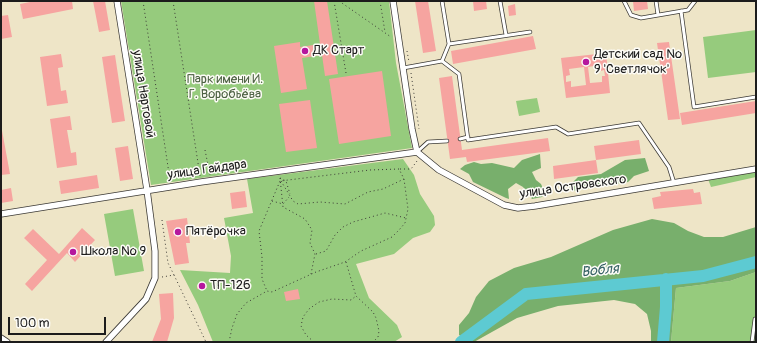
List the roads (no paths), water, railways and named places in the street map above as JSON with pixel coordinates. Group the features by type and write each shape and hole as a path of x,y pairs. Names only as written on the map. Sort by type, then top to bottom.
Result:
{"street":[{"name":"улица Нартовой","path":"106,342 146,299 155,278 155,251 147,190 117,1"},
{"path":"393,1 412,129 419,154"},
{"name":"улица Гайдара","path":"1,214 201,182 419,154"},
{"name":"улица Островского","path":"419,154 439,170 469,188 504,206 518,208 756,169"},
{"path":"1,338 8,342"}],"lane":[{"path":"442,1 449,44 442,61"},
{"path":"500,1 506,35"},
{"path":"624,1 631,15 641,18 688,10 695,1"},
{"path":"656,1 658,16"},
{"path":"681,11 694,107 756,97"},
{"path":"449,44 530,32"},
{"path":"403,68 442,61 459,74 468,140 556,127 568,134 639,123 670,167 674,183"},
{"path":"460,139 468,137"},
{"path":"419,154 428,142 448,140"},
{"path":"752,342 755,319"}],"waterway":[{"name":"Вобля","path":"461,342 526,294 703,276 756,262"},
{"path":"663,342 666,307 666,279"}],"place":[{"name":"ДК Старт","path":"305,51"},
{"name":"Детский сад № 9 'Светлячок'","path":"586,62"},
{"name":"Пятёрочка","path":"178,232"},
{"name":"Школа № 9","path":"73,252"},
{"name":"ТП-126","path":"202,286"}],"park label":[{"name":"Парк имени И. Г. Воробьёва","path":"225,88"}]}
